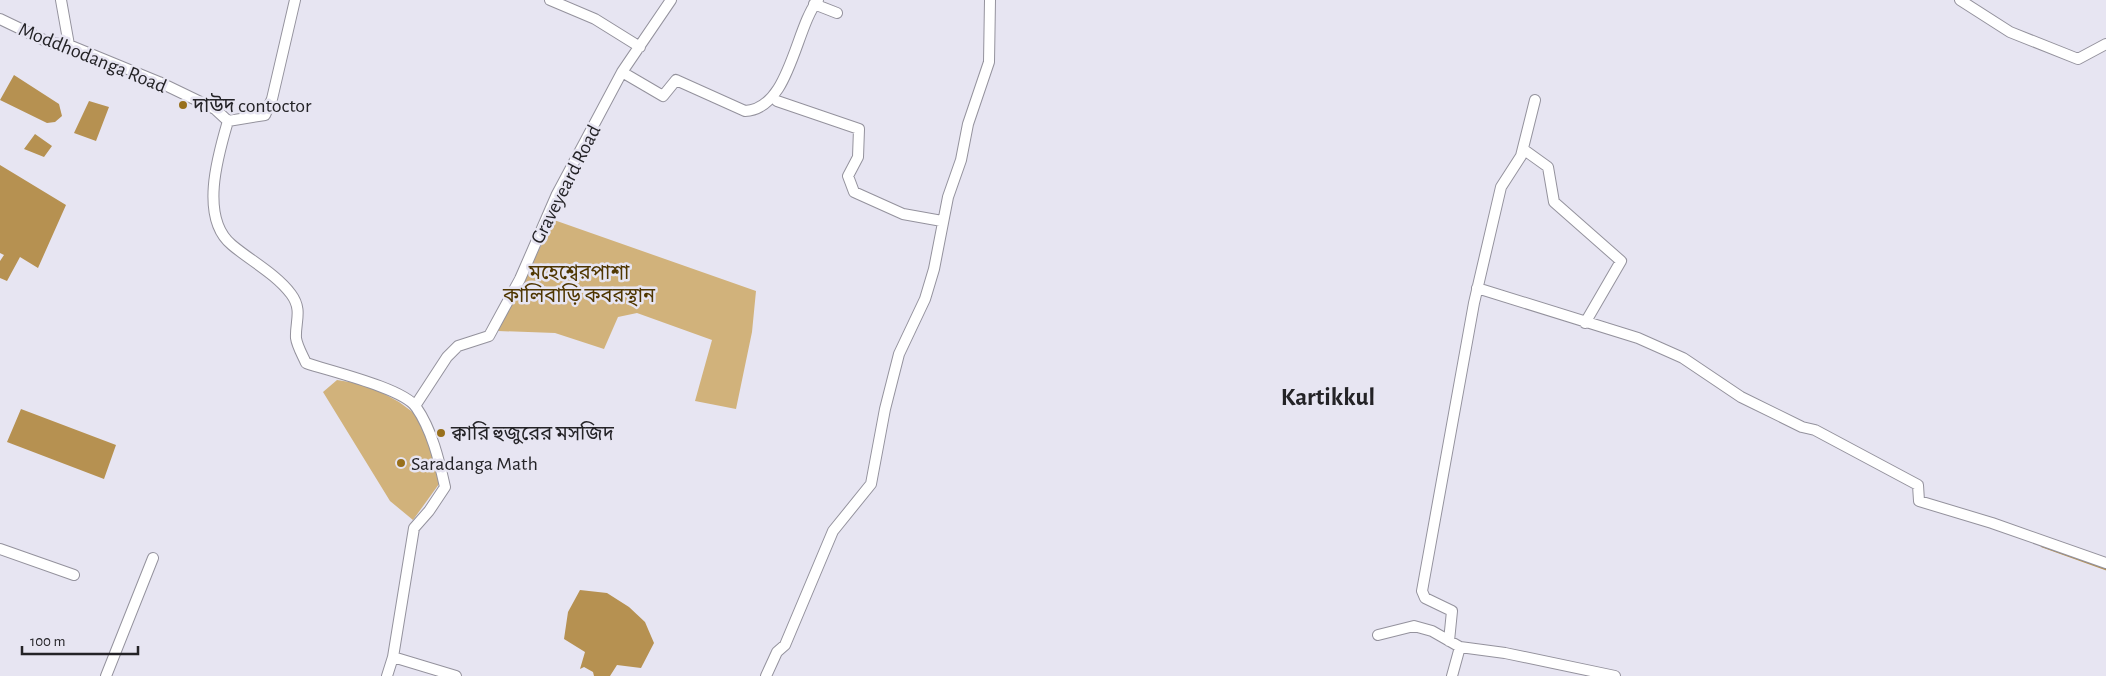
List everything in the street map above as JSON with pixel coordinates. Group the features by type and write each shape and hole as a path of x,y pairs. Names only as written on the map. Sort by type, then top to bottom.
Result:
{"street":[{"path":"61,0 69,45"},
{"path":"295,0 272,99 265,115 228,121 217,159 212,202 220,227 229,243 269,274 292,295 300,316 296,339 306,364 381,386 415,406 438,454 445,487 429,511 414,528 393,657 387,676"},
{"path":"550,0 595,19 640,47"},
{"name":"Graveyeard Road","path":"415,406 447,357 458,346 489,336 520,279 557,194 622,72 672,0"},
{"path":"766,676 777,652 785,645 833,531 871,484 885,409 899,354 925,298 934,269 942,221 960,160 968,124 990,62 990,0"},
{"path":"1960,0 2010,32 2078,58 2106,44"},
{"path":"622,72 663,96 676,80 745,111 754,110 772,101 795,53 816,2 837,13"},
{"name":"Moddhodanga Road","path":"0,19 50,43 69,45 160,82 214,109 228,121"},
{"path":"1450,641 1452,612 1426,598 1422,591 1477,288 1501,187 1521,156 1535,100"},
{"path":"777,101 859,129 858,157 848,176 854,192 903,214 942,221"},
{"path":"1523,149 1548,167 1554,202 1620,261 1585,323"},
{"path":"1477,288 1638,338 1684,358 1741,397 1802,427 1815,430 1918,485 1919,501 1992,523 2106,563"},
{"path":"0,549 74,575"},
{"path":"106,676 153,558"},
{"path":"1378,635 1414,626 1432,631 1460,647 1505,653 1615,676"},
{"path":"1452,676 1460,647"},
{"path":"393,657 456,676"}],"green space":[{"name":"মহেশ্বেরপাশা কালিবাড়ি কবরস্থান","path":"554,220 756,291 752,332 736,409 695,401 712,340 637,313 618,317 604,349 555,333 498,331"},
{"name":"Saradanga Math","path":"337,380 368,385 399,402 418,416 430,443 439,484 413,520 390,501 323,392"}],"shaded area":[{"path":"14,75 59,104 62,116 55,122 47,123 0,100"},
{"path":"89,101 109,107 96,141 74,133"},
{"path":"35,134 52,146 44,157 24,149"},
{"path":"0,165 66,205 38,268 20,257 7,281 0,278 0,261 4,255 0,253"},
{"path":"21,409 116,445 104,479 7,442"},
{"path":"580,590 607,593 629,607 645,622 654,643 641,668 617,665 610,676 594,676 593,672 584,667 580,669 585,652 564,639 568,612"}],"waterway":[{"path":"2042,546 2106,569"}],"place":[{"name":"দাউদ contoctor","path":"183,105"},
{"name":"ক্বারি হুজুরের মসজিদ","path":"441,433"},
{"name":"Saradanga Math","path":"401,463"}],"district":[{"name":"Kartikkul","path":"1328,396"}]}
